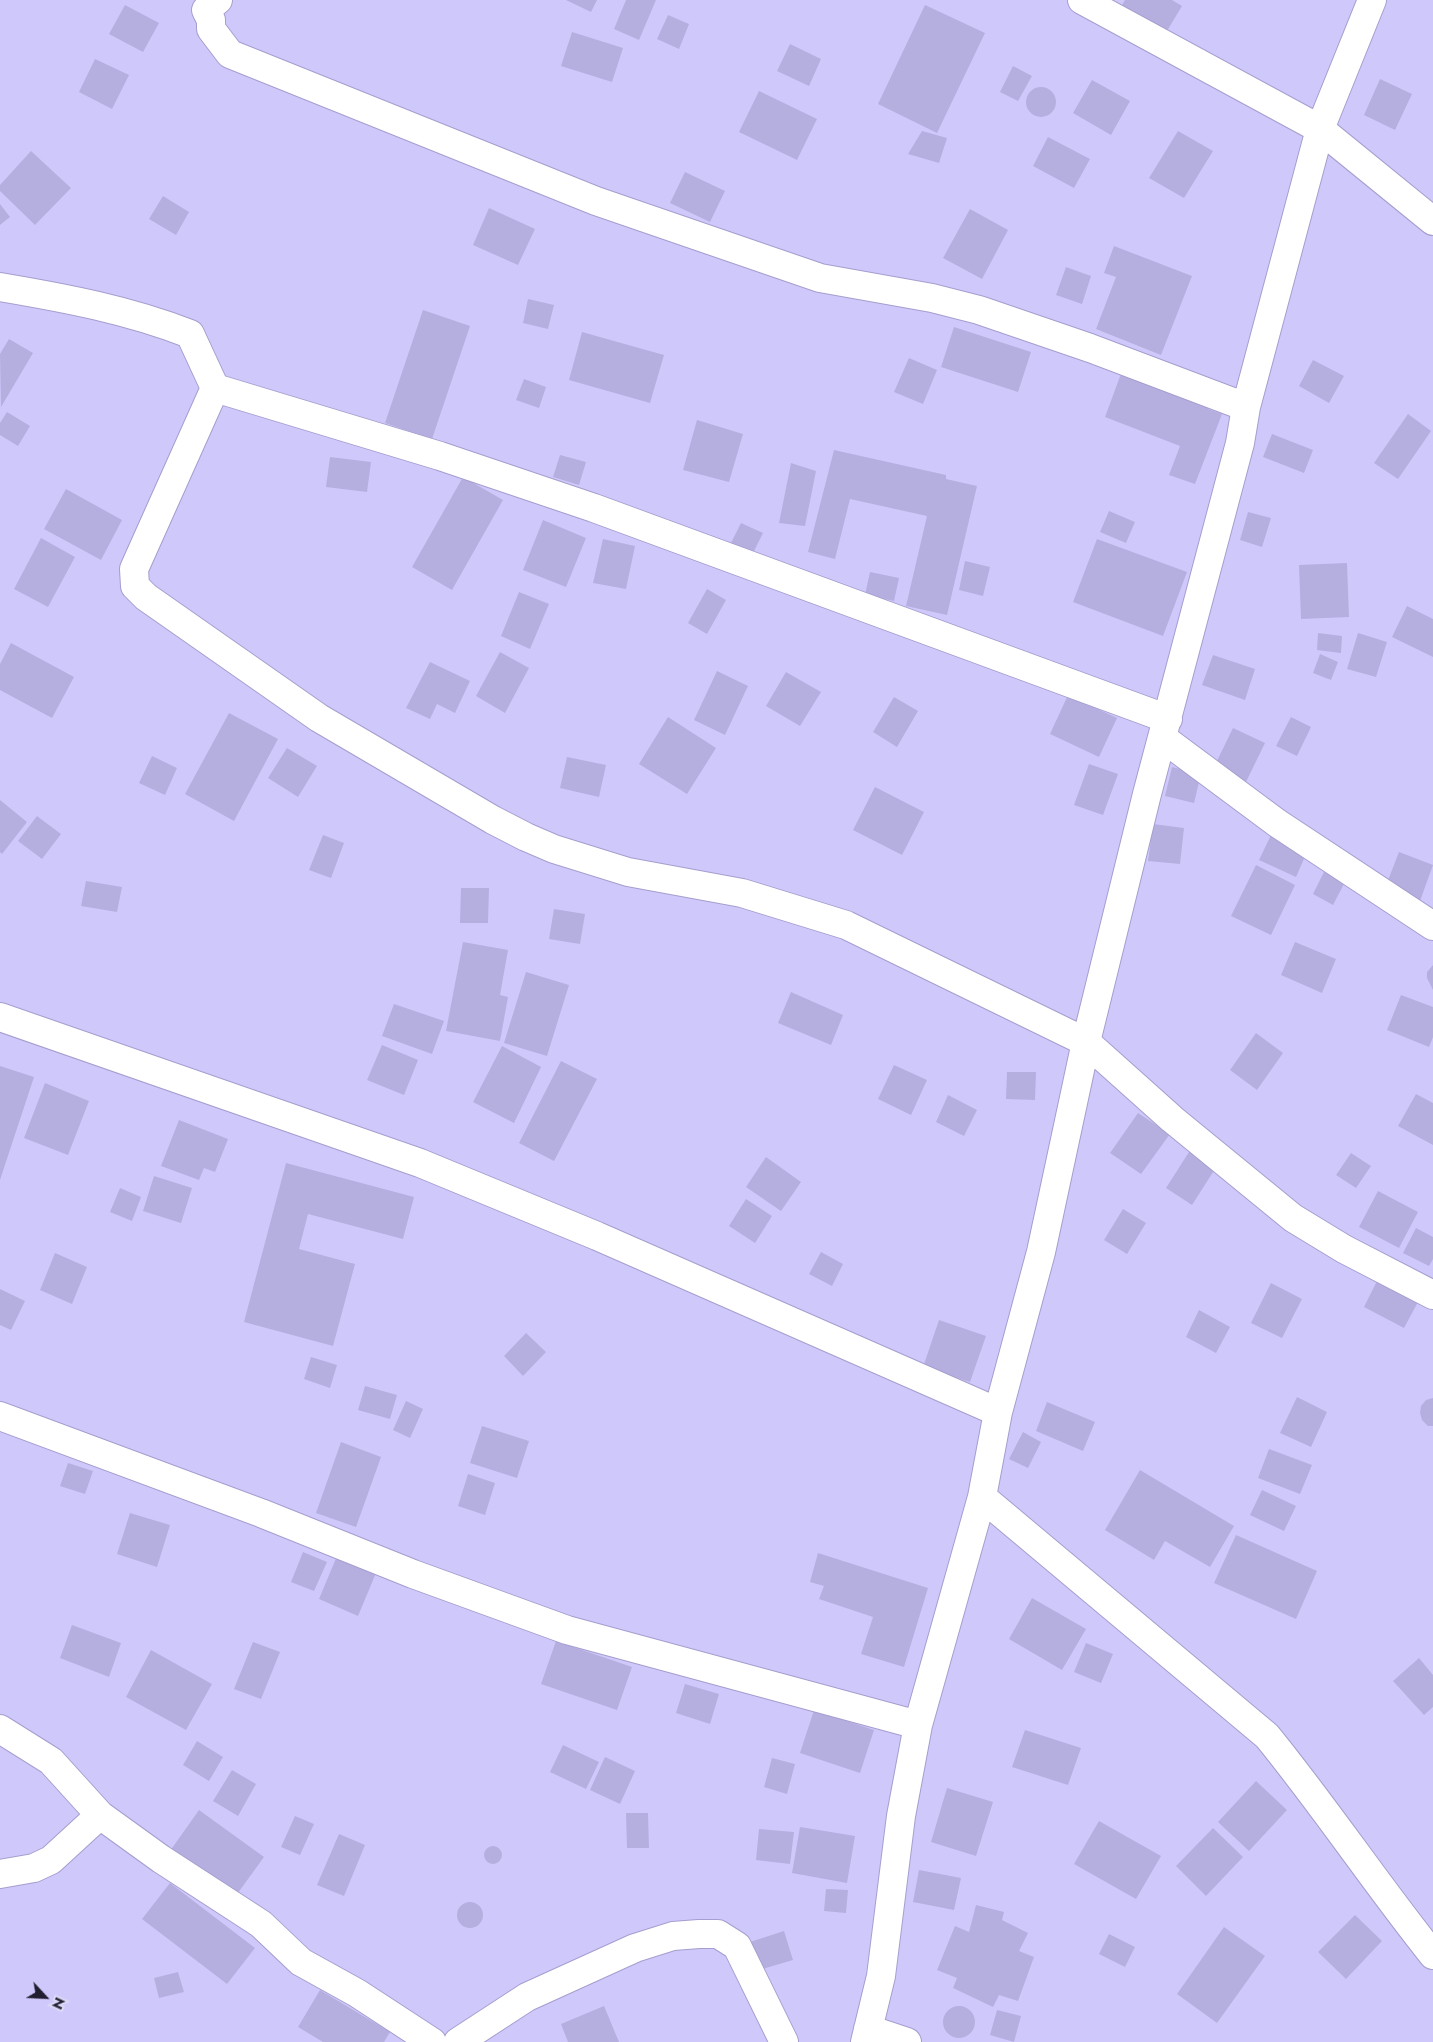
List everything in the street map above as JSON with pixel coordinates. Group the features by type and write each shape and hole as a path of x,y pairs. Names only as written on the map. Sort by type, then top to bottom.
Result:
{"street":[{"path":"218,0 206,10 211,20 211,29 230,54 596,201 820,278 932,298 979,310 1090,348 1246,407"},
{"path":"1082,0 1320,129 1433,221"},
{"path":"907,2042 867,2035 881,1976 901,1816 918,1725 982,1497 998,1412 1041,1252 1086,1042 1147,794 1166,729 1240,443 1246,407 1320,129 1372,0"},
{"path":"0,287 60,297 148,318 190,334 215,388 440,456 594,508 1166,729 1277,823 1433,926"},
{"path":"215,388 134,569 135,586 146,597 319,718 492,820 526,837 554,849 628,872 742,893 846,925 1086,1042 1172,1119 1293,1218 1344,1248 1433,1295"},
{"path":"0,1017 420,1163 597,1236 998,1412"},
{"path":"0,1416 261,1513 413,1574 567,1630 918,1725"},
{"path":"982,1497 1267,1736 1302,1779 1360,1862 1433,1955"},
{"path":"0,1729 51,1761 100,1815 161,1859 261,1924 301,1962 357,1993 432,2042"},
{"path":"0,1874 34,1868 51,1860 100,1815"},
{"path":"458,2042 526,1997 590,1970 635,1948 673,1936 718,1934 736,1946 784,2042"}],"building":[{"path":"566,0 597,0 591,12"},
{"path":"626,0 656,0 639,40 614,29"},
{"path":"1125,0 1172,0 1182,6 1164,36 1119,10"},
{"path":"125,5 159,23 143,52 109,34"},
{"path":"925,5 985,33 937,133 878,104"},
{"path":"668,15 689,24 679,49 657,39"},
{"path":"572,32 623,48 612,82 561,66"},
{"path":"790,44 821,59 809,86 777,71"},
{"path":"95,59 129,75 112,109 79,92"},
{"path":"1013,66 1032,76 1018,101 1000,92"},
{"path":"1380,79 1412,94 1395,130 1364,115"},
{"path":"1092,80 1130,101 1111,135 1073,113"},
{"path":"1041,87 1052,91 1056,102 1052,113 1041,117 1030,113 1026,102 1030,91"},
{"path":"759,91 817,119 797,160 739,132"},
{"path":"922,131 947,138 939,163 908,154"},
{"path":"1178,131 1213,151 1184,198 1149,178"},
{"path":"1048,137 1090,159 1074,188 1033,166"},
{"path":"31,151 71,188 35,225 0,191 0,185"},
{"path":"685,172 725,191 710,222 670,203"},
{"path":"163,196 189,212 176,235 149,219"},
{"path":"0,204 10,217 0,225"},
{"path":"489,208 535,229 518,265 473,245"},
{"path":"970,209 1008,230 982,279 943,258"},
{"path":"1114,246 1192,276 1161,355 1096,329 1116,277 1104,273"},
{"path":"1066,267 1091,276 1082,304 1056,295"},
{"path":"528,299 554,305 548,329 523,323"},
{"path":"423,310 470,326 432,439 385,423"},
{"path":"954,327 1031,352 1018,392 941,367"},
{"path":"582,332 664,355 650,403 569,380"},
{"path":"9,339 33,353 1,407 0,354"},
{"path":"909,358 937,370 923,404 894,392"},
{"path":"1313,360 1344,376 1329,403 1299,386"},
{"path":"1122,371 1210,404 1208,409 1222,414 1195,484 1169,475 1180,446 1105,417"},
{"path":"524,379 546,387 539,408 516,400"},
{"path":"7,412 30,426 18,446 0,435 0,423"},
{"path":"1408,414 1431,431 1398,479 1374,463"},
{"path":"697,420 743,434 729,482 683,470"},
{"path":"1272,434 1313,450 1304,473 1263,457"},
{"path":"834,450 946,475 946,479 977,486 947,615 906,606 927,516 850,499 835,559 808,552"},
{"path":"560,455 586,462 579,485 553,477"},
{"path":"330,457 371,462 367,492 326,487"},
{"path":"791,463 816,471 805,526 779,523"},
{"path":"463,477 503,500 452,590 412,567"},
{"path":"66,489 122,520 101,560 44,529"},
{"path":"1109,511 1135,522 1126,543 1100,532"},
{"path":"1248,512 1271,518 1262,547 1240,540"},
{"path":"543,520 586,538 566,587 523,570"},
{"path":"741,523 763,533 753,553 731,543"},
{"path":"41,538 75,557 48,607 14,589"},
{"path":"603,539 635,546 626,589 593,583"},
{"path":"1097,539 1187,572 1163,636 1073,602"},
{"path":"965,561 990,567 983,596 959,590"},
{"path":"1347,563 1349,617 1301,619 1299,565"},
{"path":"870,572 899,578 894,601 865,595"},
{"path":"707,589 726,600 707,634 688,623"},
{"path":"519,592 549,604 530,649 501,636"},
{"path":"1407,606 1433,619 1433,657 1392,637"},
{"path":"1318,633 1342,636 1341,653 1317,650"},
{"path":"1358,633 1387,642 1376,677 1347,669"},
{"path":"11,643 74,677 52,718 0,690 0,664"},
{"path":"500,652 529,668 505,713 476,696"},
{"path":"1320,654 1338,662 1331,680 1313,673"},
{"path":"1213,655 1255,669 1245,700 1202,685"},
{"path":"430,662 470,681 455,713 437,704 430,719 406,708"},
{"path":"717,671 748,686 725,735 694,720"},
{"path":"786,672 821,692 800,726 766,706"},
{"path":"1068,695 1117,718 1099,757 1050,734"},
{"path":"894,697 918,711 897,747 873,732"},
{"path":"229,713 278,739 234,821 185,794"},
{"path":"668,717 716,748 687,794 639,764"},
{"path":"1291,717 1311,727 1297,756 1276,746"},
{"path":"1233,728 1265,743 1245,784 1213,769"},
{"path":"287,748 317,766 298,797 268,778"},
{"path":"152,756 177,768 165,795 139,783"},
{"path":"567,757 606,765 599,797 560,788"},
{"path":"1089,764 1118,774 1103,815 1074,805"},
{"path":"1172,767 1201,774 1194,803 1165,796"},
{"path":"875,787 924,812 902,855 853,830"},
{"path":"0,800 27,822 2,854 0,852"},
{"path":"37,816 61,834 42,859 18,841"},
{"path":"1153,824 1184,828 1180,864 1148,861"},
{"path":"323,835 344,843 331,878 309,870"},
{"path":"1271,835 1307,852 1296,877 1259,860"},
{"path":"1399,852 1433,865 1420,901 1385,888"},
{"path":"1256,865 1295,885 1271,935 1231,916"},
{"path":"1324,872 1345,882 1333,905 1313,894"},
{"path":"86,881 122,887 117,912 81,906"},
{"path":"461,888 489,888 488,923 460,923"},
{"path":"554,909 585,914 580,944 549,939"},
{"path":"463,942 508,950 500,995 508,997 500,1041 446,1031"},
{"path":"1295,942 1336,959 1322,993 1281,975"},
{"path":"1433,965 1433,990 1427,978 1427,972"},
{"path":"526,972 569,985 547,1056 504,1043"},
{"path":"791,992 843,1015 831,1045 778,1023"},
{"path":"1401,995 1433,1007 1433,1037 1429,1047 1387,1030"},
{"path":"394,1004 444,1021 432,1054 382,1036"},
{"path":"1256,1033 1283,1053 1257,1090 1230,1070"},
{"path":"382,1045 418,1060 404,1095 367,1080"},
{"path":"502,1046 541,1067 514,1123 473,1102"},
{"path":"561,1061 597,1079 554,1161 519,1143"},
{"path":"894,1065 927,1080 911,1115 878,1099"},
{"path":"0,1066 34,1077 0,1180"},
{"path":"1007,1072 1036,1072 1035,1100 1006,1099"},
{"path":"45,1083 89,1101 68,1155 24,1138"},
{"path":"1416,1094 1433,1103 1433,1145 1398,1126"},
{"path":"948,1095 977,1110 964,1136 936,1122"},
{"path":"1138,1113 1170,1134 1141,1174 1110,1153"},
{"path":"179,1120 228,1139 215,1172 204,1168 199,1180 161,1166"},
{"path":"1189,1152 1215,1169 1192,1205 1166,1188"},
{"path":"1351,1153 1371,1166 1356,1188 1336,1175"},
{"path":"766,1157 801,1182 781,1211 746,1187"},
{"path":"286,1163 414,1197 403,1239 308,1214 299,1249 355,1264 333,1346 244,1322"},
{"path":"154,1176 192,1188 181,1223 143,1211"},
{"path":"120,1188 141,1197 132,1221 110,1212"},
{"path":"1378,1191 1418,1212 1399,1248 1359,1227"},
{"path":"746,1199 772,1216 755,1243 729,1226"},
{"path":"1123,1209 1146,1223 1127,1254 1104,1240"},
{"path":"1416,1228 1433,1237 1433,1259 1429,1266 1403,1253"},
{"path":"821,1252 843,1264 832,1286 809,1274"},
{"path":"55,1253 87,1267 72,1304 40,1290"},
{"path":"1377,1281 1418,1302 1404,1328 1364,1307"},
{"path":"1271,1283 1302,1299 1282,1338 1251,1323"},
{"path":"0,1289 25,1301 11,1330 0,1325"},
{"path":"1199,1310 1230,1327 1216,1353 1186,1337"},
{"path":"939,1320 986,1336 970,1382 923,1367"},
{"path":"526,1333 546,1352 523,1376 504,1356"},
{"path":"311,1357 337,1365 330,1388 304,1379"},
{"path":"365,1386 397,1395 390,1419 358,1410"},
{"path":"1297,1397 1327,1412 1311,1447 1280,1433"},
{"path":"1433,1398 1433,1426 1428,1426 1422,1420 1421,1406 1426,1400"},
{"path":"406,1401 423,1409 410,1438 393,1430"},
{"path":"1047,1402 1095,1422 1083,1451 1036,1431"},
{"path":"482,1426 529,1441 517,1478 470,1463"},
{"path":"1023,1432 1041,1442 1028,1468 1009,1459"},
{"path":"341,1442 381,1457 356,1527 316,1513"},
{"path":"1269,1449 1312,1465 1300,1494 1258,1478"},
{"path":"68,1463 93,1471 85,1494 60,1486"},
{"path":"1140,1470 1234,1526 1210,1567 1165,1541 1154,1560 1105,1530"},
{"path":"468,1474 495,1483 485,1515 458,1506"},
{"path":"1262,1490 1296,1506 1284,1531 1250,1515"},
{"path":"130,1513 170,1525 157,1567 117,1554"},
{"path":"1236,1535 1317,1571 1296,1619 1214,1583"},
{"path":"303,1552 327,1562 314,1591 291,1582"},
{"path":"818,1553 928,1588 904,1667 861,1654 873,1617 819,1599 824,1586 810,1582"},
{"path":"337,1556 376,1573 358,1616 319,1599"},
{"path":"1032,1598 1086,1629 1062,1670 1009,1639"},
{"path":"72,1625 121,1643 109,1677 60,1658"},
{"path":"556,1641 632,1667 617,1710 541,1684"},
{"path":"253,1642 280,1652 261,1699 234,1689"},
{"path":"1086,1643 1113,1654 1101,1683 1074,1672"},
{"path":"151,1650 212,1684 186,1730 126,1697"},
{"path":"1419,1658 1433,1675 1433,1707 1424,1715 1393,1681"},
{"path":"685,1684 719,1694 710,1724 676,1713"},
{"path":"814,1710 874,1730 860,1773 800,1753"},
{"path":"1025,1730 1081,1748 1068,1785 1012,1767"},
{"path":"197,1741 223,1757 209,1781 183,1765"},
{"path":"563,1745 599,1762 586,1789 550,1772"},
{"path":"605,1757 635,1771 620,1804 590,1790"},
{"path":"772,1758 795,1764 787,1794 764,1787"},
{"path":"232,1770 256,1784 238,1816 213,1801"},
{"path":"1256,1781 1287,1810 1249,1851 1218,1822"},
{"path":"947,1788 993,1802 976,1856 931,1842"},
{"path":"199,1810 264,1857 235,1897 170,1851"},
{"path":"626,1813 648,1813 649,1848 627,1848"},
{"path":"295,1816 314,1824 300,1855 281,1847"},
{"path":"1099,1821 1161,1856 1136,1899 1074,1864"},
{"path":"800,1827 855,1836 847,1883 792,1873"},
{"path":"1213,1828 1243,1857 1206,1896 1176,1866"},
{"path":"759,1829 794,1832 790,1864 756,1860"},
{"path":"339,1834 365,1845 344,1896 317,1885"},
{"path":"493,1846 499,1849 502,1855 499,1861 493,1864 487,1861 484,1855 487,1849"},
{"path":"919,1870 961,1878 954,1910 913,1902"},
{"path":"170,1883 255,1948 227,1984 142,1919"},
{"path":"826,1889 848,1890 846,1913 824,1911"},
{"path":"470,1902 479,1906 483,1915 479,1924 470,1928 461,1924 457,1915 461,1906"},
{"path":"976,1905 1004,1912 1002,1920 1028,1933 1019,1951 1034,1957 1018,2001 999,1995 993,2007 953,1988 957,1978 937,1970 955,1926 969,1932"},
{"path":"1355,1915 1382,1941 1346,1979 1318,1952"},
{"path":"1224,1927 1265,1956 1217,2023 1177,1994"},
{"path":"784,1931 793,1960 759,1970 750,1942"},
{"path":"1109,1934 1135,1947 1125,1967 1099,1954"},
{"path":"178,1972 184,1992 159,1998 154,1978"},
{"path":"320,1990 390,2032 384,2042 323,2042 298,2027"},
{"path":"604,2006 619,2042 568,2042 561,2024"},
{"path":"959,2006 971,2010 975,2022 971,2034 959,2038 947,2034 943,2022 947,2010"},
{"path":"997,2010 1021,2016 1014,2042 990,2035"}]}
